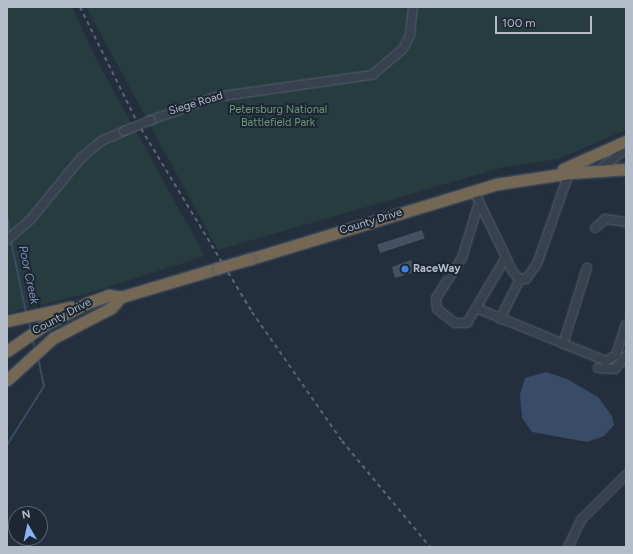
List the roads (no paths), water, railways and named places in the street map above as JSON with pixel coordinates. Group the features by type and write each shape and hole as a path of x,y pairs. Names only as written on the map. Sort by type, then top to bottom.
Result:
{"highway":[{"path":"549,175 626,141"},
{"name":"County Drive","path":"7,351 46,324 81,306 109,295 121,297 474,191 569,172 626,169"},
{"name":"County Drive","path":"7,380 53,338 111,308 121,297"},
{"path":"7,321 81,306"}],"street":[{"name":"Siege Road","path":"7,240 31,219 81,158 101,141 151,120 215,97 372,75 403,49 410,35 413,7"},
{"path":"600,170 626,149"},
{"path":"520,278 530,276 537,264 569,172"},
{"path":"474,191 478,206 506,259 520,278"},
{"path":"478,206 462,258 435,302 442,314 462,324 467,323 506,259"},
{"path":"595,228 604,219 626,222"},
{"path":"563,344 587,268"},
{"path":"500,319 520,278"},
{"path":"476,308 563,344 610,360 616,355 626,325"},
{"path":"598,368 615,369 626,356"},
{"path":"568,547 581,520 626,476"}],"water":[{"path":"546,372 567,379 598,397 612,416 614,425 604,436 587,442 532,432 522,418 520,394 525,378"}],"waterway":[{"name":"Poor Creek","path":"7,216 10,233"},
{"name":"Poor Creek","path":"11,241 26,313"},
{"name":"Poor Creek","path":"28,320 30,327"},
{"name":"Poor Creek","path":"33,340 34,345"},
{"name":"Poor Creek","path":"7,445 44,386 38,358"}],"railway":[{"path":"80,7 137,122 252,312 342,441 430,547"}],"place":[{"name":"RaceWay","path":"405,269"}],"park label":[{"name":"Petersburg National Battlefield Park","path":"278,117"}]}
